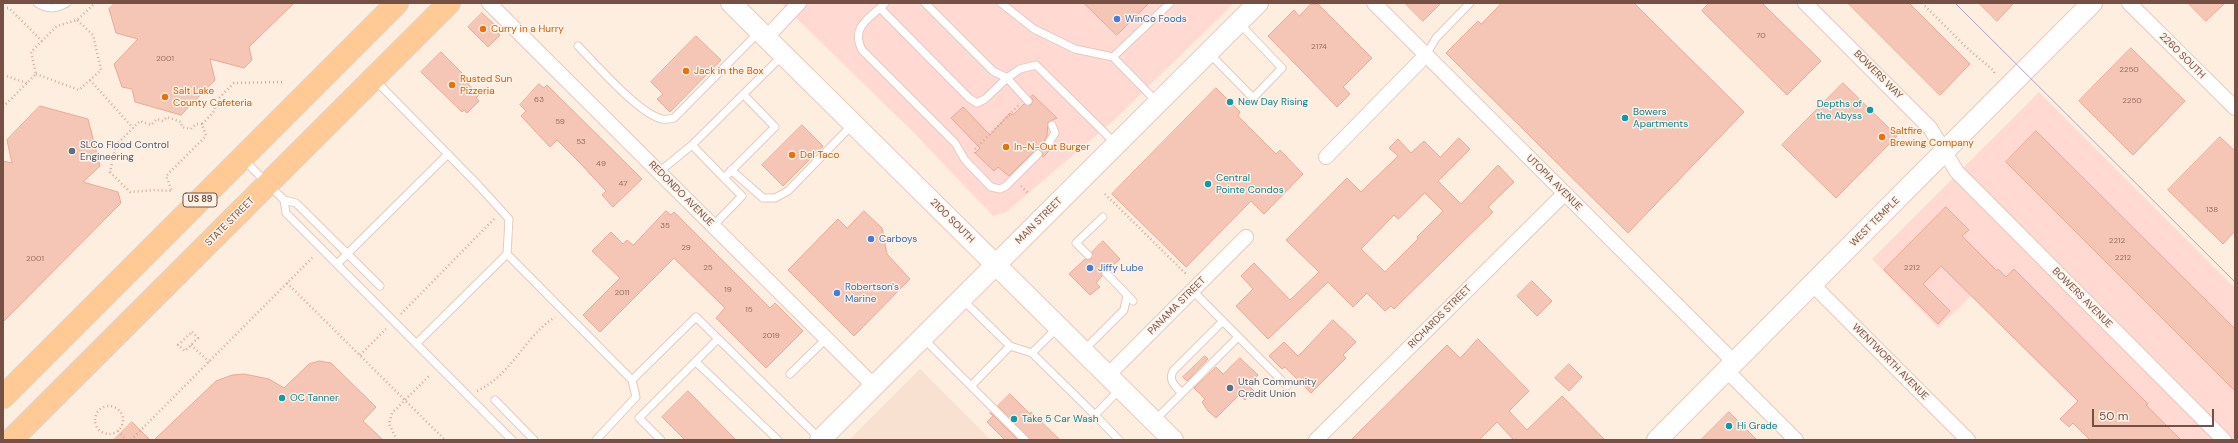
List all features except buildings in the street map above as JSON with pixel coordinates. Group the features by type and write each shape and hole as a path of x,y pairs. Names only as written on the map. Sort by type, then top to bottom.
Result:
{"main road":[{"name":"US 89","path":"3,396 398,3"},
{"name":"STATE STREET","path":"11,440 449,3"}],"street":[{"name":"REDONDO AVENUE","path":"489,3 874,386"},
{"name":"2100 SOUTH","path":"731,3 1173,440"},
{"path":"763,34 800,3"},
{"name":"MAIN STREET","path":"820,440 1258,3"},
{"name":"UTOPIA AVENUE","path":"1374,3 1565,193 1730,366 1796,440"},
{"name":"BOWERS WAY","path":"1805,3 1930,128 1944,152"},
{"name":"WEST TEMPLE","path":"1657,440 2092,3"},
{"name":"2260 SOUTH","path":"2129,3 2235,108"},
{"path":"1326,157 1426,55"},
{"name":"BOWERS AVENUE","path":"1944,152 1957,172 2224,440"},
{"name":"RICHARDS STREET","path":"1316,440 1565,193"},
{"name":"PANAMA STREET","path":"1114,382 1194,288 1246,237"},
{"name":"WENTWORTH AVENUE","path":"1812,284 1968,440"}],"lane":[{"path":"37,3 44,7 53,8 63,4"},
{"path":"925,3 993,71 1008,78 1028,101"},
{"path":"1001,3 1034,29 1075,49 1113,57 1158,103"},
{"path":"1113,57 1170,3"},
{"path":"1426,55 1436,38 1470,3"},
{"path":"1038,154 1006,186 1000,189 991,187 966,160 955,143 862,50 857,39 859,29 882,6 969,98 977,103 985,99 1020,69 1036,65 1116,144"},
{"path":"1208,52 1252,98 1282,68 1238,23"},
{"path":"578,46 638,105 663,120 674,118 763,34"},
{"path":"659,172 692,145 783,54"},
{"path":"373,79 448,154 509,219 507,254 416,344"},
{"path":"724,178 775,127 743,94"},
{"path":"731,170 763,198 775,198 788,191 854,124"},
{"path":"1048,144 1055,133 1052,124"},
{"path":"692,145 742,196 713,226"},
{"path":"337,264 448,154"},
{"path":"242,158 284,200 296,203 380,286"},
{"path":"284,200 286,213 512,440"},
{"path":"1088,255 1076,243 1103,217"},
{"path":"507,254 632,380 636,397 596,440"},
{"path":"1083,351 1124,310 1130,298 1106,273"},
{"path":"1194,288 1238,337 1287,386"},
{"path":"962,298 1010,346 1032,353 1120,440"},
{"path":"632,380 696,317 820,440"},
{"path":"1182,394 1173,384 1171,376 1173,371 1223,321"},
{"path":"1032,353 1058,326"},
{"path":"923,337 1025,440"},
{"path":"1154,421 1238,337"},
{"path":"790,374 827,338"},
{"path":"661,440 639,418 718,339"},
{"path":"972,386 1010,346"},
{"path":"696,362 778,440"},
{"path":"1095,415 1114,382"},
{"path":"495,400 534,440"}],"path":[{"path":"36,74 31,52 57,26 77,20 95,3"},
{"path":"1922,3 1968,49 1994,71 1995,77"},
{"path":"3,8 9,8 42,41"},
{"path":"36,74 79,90 101,70 93,35 77,20"},
{"path":"3,74 27,83"},
{"path":"3,107 36,74"},
{"path":"90,80 133,128"},
{"path":"202,124 206,136 166,176 172,191 155,190 130,192 110,172 116,146 140,121 151,125 157,119 162,121 167,117 181,122 182,127 191,128 196,124 202,124 213,113 217,100 234,83 282,82"},
{"path":"977,157 975,149 1018,106"},
{"path":"1105,194 1194,288"},
{"path":"360,355 502,211"},
{"path":"131,440 322,248"},
{"path":"287,283 445,440"},
{"path":"468,396 489,385 505,373 531,339 547,322 564,311"},
{"path":"192,332 198,338 191,345 185,351 178,345 192,332"},
{"path":"191,345 209,362"},
{"path":"397,440 391,431 389,419 405,400 429,376"},
{"path":"113,407 120,412 123,424 118,431 109,434 100,431 96,423 97,414 100,410 113,407"},
{"path":"118,431 126,440"}],"shaded area":[{"path":"781,3 1234,3 1112,122 1006,212 993,216 916,135"},
{"path":"2039,92 2235,288 2235,440 2110,440 2112,437 1971,296 1938,328 1872,259"},
{"path":"920,369 991,440 849,440"}],"tram line":[{"path":"1955,3 2235,282"}],"place":[{"name":"WinCo Foods","path":"1117,19"},
{"name":"Curry in a Hurry","path":"483,29"},
{"name":"Jack in the Box","path":"686,71"},
{"name":"Rusted Sun Pizzeria","path":"452,85"},
{"name":"Salt Lake County Cafeteria","path":"165,97"},
{"name":"New Day Rising","path":"1230,102"},
{"name":"Depths of the Abyss","path":"1870,110"},
{"name":"Bowers Apartments","path":"1625,118"},
{"name":"Saltfire Brewing Company","path":"1882,137"},
{"name":"In-N-Out Burger","path":"1006,147"},
{"name":"SLCo Flood Control Engineering","path":"72,151"},
{"name":"Del Taco","path":"792,155"},
{"name":"Central Pointe Condos","path":"1208,184"},
{"name":"Carboys","path":"871,239"},
{"name":"Jiffy Lube","path":"1090,268"},
{"name":"Robertson's Marine","path":"837,293"},
{"name":"Utah Community Credit Union","path":"1230,388"},
{"name":"OC Tanner","path":"282,398"},
{"name":"Take 5 Car Wash","path":"1014,419"},
{"name":"Hi Grade","path":"1729,426"}]}
